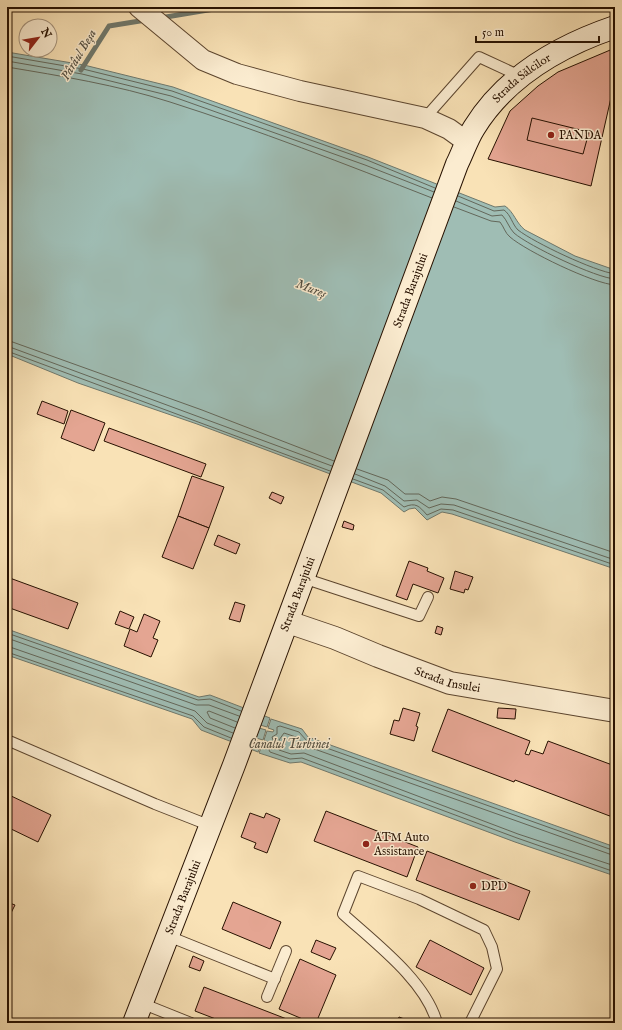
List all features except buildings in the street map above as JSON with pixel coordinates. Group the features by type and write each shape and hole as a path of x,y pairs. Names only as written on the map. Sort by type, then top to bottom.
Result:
{"main road":[{"name":"Strada Sălcilor","path":"457,164 474,128 500,94 520,76 541,61 591,36 615,27"},
{"name":"Strada Barajului","path":"138,1013 288,622 457,164"},
{"name":"Strada Insulei","path":"288,622 335,638 450,683 615,711"}],"street":[{"path":"139,7 183,45 203,60 237,74 300,92 425,118 449,129 467,142"}],"lane":[{"path":"425,118 479,57 520,76"},
{"path":"303,578 419,616 428,597"},
{"path":"7,740 210,826"},
{"path":"437,1023 435,1014 418,984 343,914 358,876 419,899 484,930 492,947 497,969 470,1023"},
{"path":"168,936 275,979"},
{"path":"267,997 286,951"},
{"path":"138,1013 191,1023"}],"water":[{"name":"Mureș","path":"7,52 18,54 18,58 43,58 84,65 173,87 368,157 495,207 505,206 511,211 519,224 525,230 575,256 615,270 615,569 452,514 442,512 427,520 415,508 404,512 381,493 197,424 78,383 7,354"},
{"path":"7,629 199,697 210,695 270,718 267,727 260,725 259,728 266,730 263,740 256,738 255,740 262,743 258,752 201,730 192,719 7,655"},
{"name":"Canalul Turbinei","path":"271,719 302,729 308,737 615,847 615,876 515,842 301,762 290,763 259,753 263,743 269,745 270,743 264,740 267,731 273,732 274,730 268,728"}],"waterway":[{"name":"Pârâul Beșa","path":"160,18 226,7"},
{"name":"Pârâul Beșa","path":"81,70 109,26 146,20"}],"place":[{"name":"PANDA","path":"551,135"},
{"name":"ATM Auto Assistance","path":"366,844"},
{"name":"DPD","path":"473,886"}]}
